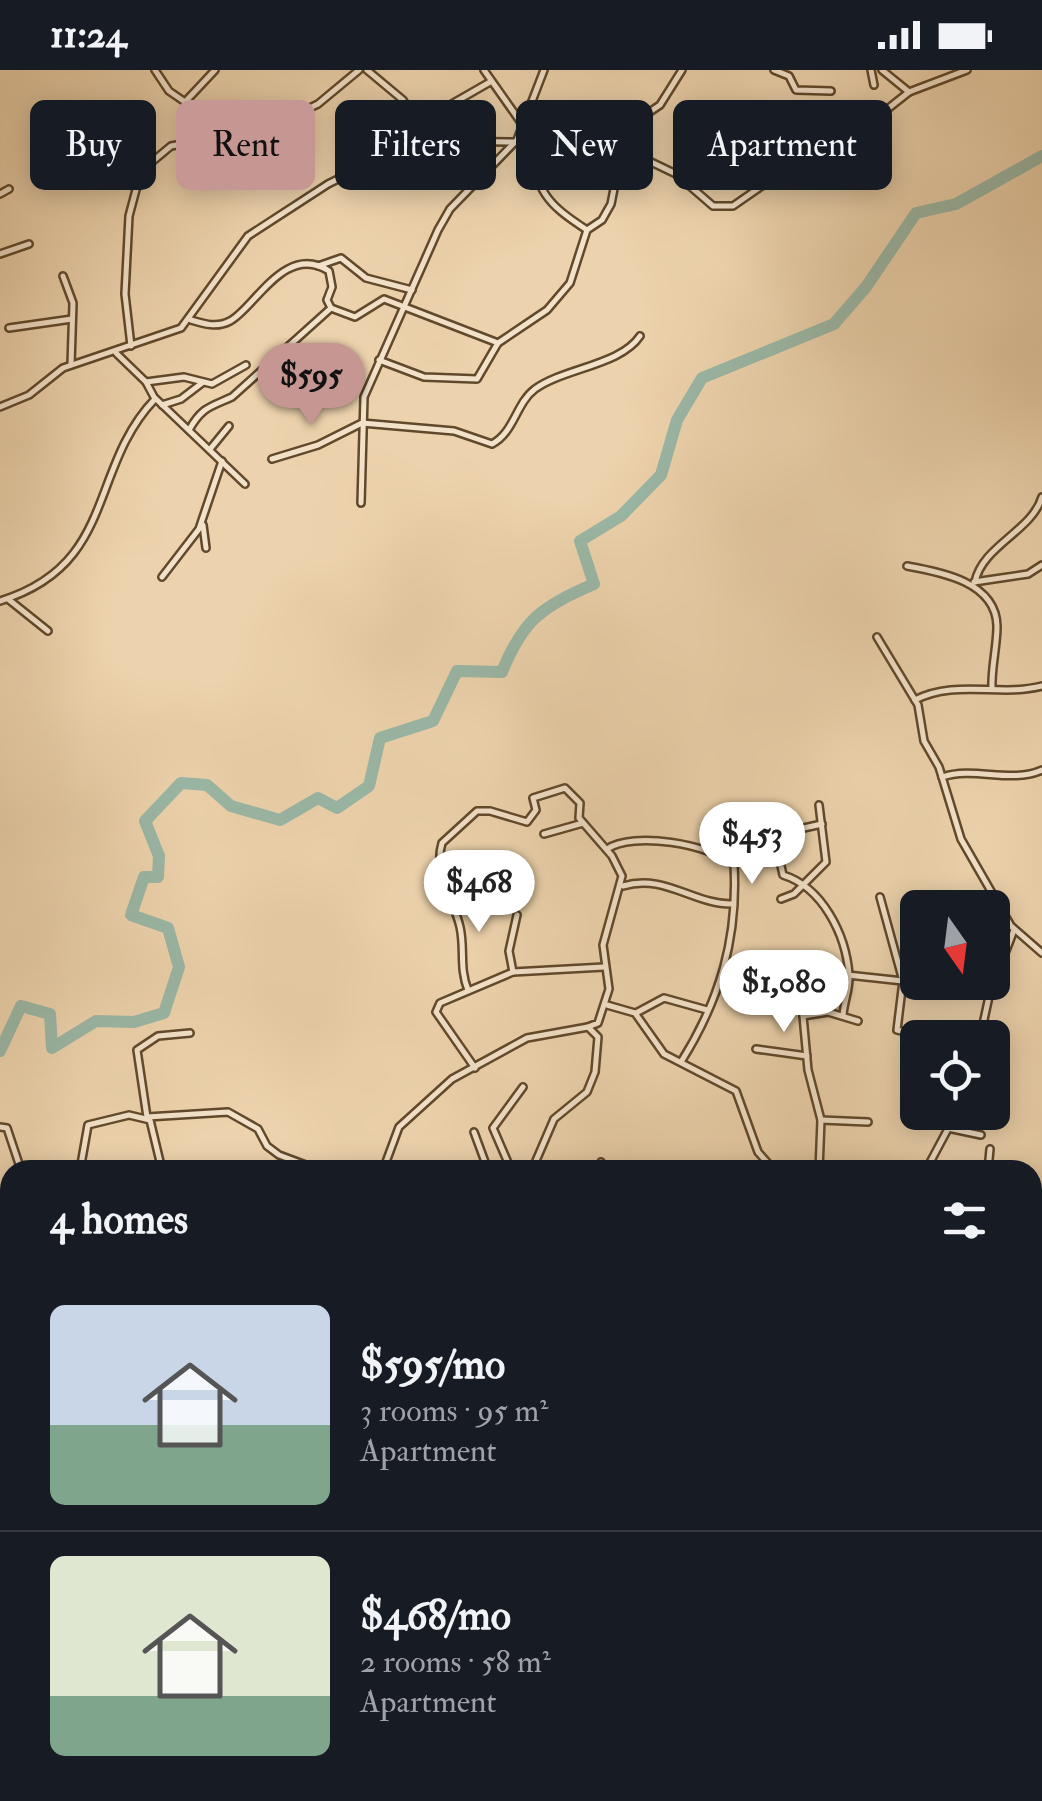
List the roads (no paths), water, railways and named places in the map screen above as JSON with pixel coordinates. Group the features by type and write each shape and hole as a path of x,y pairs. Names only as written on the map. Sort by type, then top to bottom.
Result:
{"street":[{"path":"156,70 169,90 182,100"},
{"path":"187,100 215,70"},
{"path":"315,105 359,70"},
{"path":"367,70 403,100"},
{"path":"484,70 516,116"},
{"path":"532,100 544,70"},
{"path":"653,110 682,70"},
{"path":"774,70 790,76 796,90 830,91"},
{"path":"871,70 874,85"},
{"path":"882,70 909,92"},
{"path":"653,163 676,174 714,206 732,206 808,154 834,152 909,92 967,70"},
{"path":"461,100 490,82"},
{"path":"496,141 515,141"},
{"path":"361,503 364,397 379,360 450,209 515,141"},
{"path":"131,346 124,294 130,199 148,162 176,145"},
{"path":"0,407 29,395 52,373 170,334 190,320 248,236 335,180"},
{"path":"0,194 9,189"},
{"path":"542,190 549,203 587,230"},
{"path":"379,360 424,377 471,382 484,370 498,343 570,284 587,230 602,220 614,190"},
{"path":"0,254 29,244"},
{"path":"190,320 210,326 228,322 260,288 283,273 341,258 366,278 412,290"},
{"path":"318,266 329,271 332,283 327,300 332,308 356,317 381,300 498,343"},
{"path":"63,276 72,295 71,365"},
{"path":"189,430 199,412 241,390 332,308"},
{"path":"10,328 72,319"},
{"path":"272,459 318,445 362,423 454,431 492,444 505,433 538,387 626,351 640,336"},
{"path":"116,353 146,382 155,399 245,484"},
{"path":"146,382 184,377 202,383 220,380 246,365"},
{"path":"162,405 181,400 202,383"},
{"path":"48,631 4,600 53,575 75,554 104,502 110,476 155,399"},
{"path":"210,448 229,426"},
{"path":"162,578 202,522 222,461"},
{"path":"973,583 982,563 1030,518 1042,497"},
{"path":"202,522 206,548"},
{"path":"907,566 973,583 1028,574 1042,565"},
{"path":"973,583 996,619 992,689"},
{"path":"878,638 915,700 924,741 942,777 961,840 1014,930 1042,952"},
{"path":"915,700 939,691 992,689 1011,693 1042,686"},
{"path":"942,777 967,772 1021,775 1042,770"},
{"path":"386,1160 390,1144 404,1122 446,1083 539,1034 598,1023 607,1006 609,989 603,945 623,886 621,870 583,823 580,803 564,788 533,798 536,810 526,822 490,810 476,811 442,843 445,888 462,931 459,957 468,990"},
{"path":"781,898 794,894 802,881 826,862 818,805"},
{"path":"770,816 782,875 802,881 826,908 849,976 843,1014"},
{"path":"544,834 583,823"},
{"path":"790,830 822,824"},
{"path":"607,850 620,840 658,840 730,860 730,954 708,1010 681,1062"},
{"path":"623,886 637,882 669,886 733,904"},
{"path":"880,896 900,971"},
{"path":"513,972 509,951 518,914"},
{"path":"1010,940 1014,930"},
{"path":"475,1068 436,1006 513,972 604,967"},
{"path":"792,969 900,982"},
{"path":"804,972 807,1056 821,1120 819,1160"},
{"path":"634,1013 664,998 708,1010"},
{"path":"900,1030 901,1000"},
{"path":"607,1006 634,1013 661,1051 736,1091 758,1152 765,1160"},
{"path":"804,1016 818,1012 843,1014 858,1021"},
{"path":"536,1160 554,1119 564,1108 582,1100 590,1085 598,1038 588,1027"},
{"path":"159,1160 137,1050 158,1036 190,1033"},
{"path":"756,1049 807,1056"},
{"path":"506,1160 492,1128 523,1088"},
{"path":"82,1160 88,1124 129,1115 228,1112 258,1129 268,1146 292,1160"},
{"path":"821,1120 868,1122"},
{"path":"0,1127 7,1128 18,1160"},
{"path":"931,1160 947,1130"},
{"path":"956,1130 981,1136"},
{"path":"474,1132 484,1160"},
{"path":"989,1160 990,1149"}],"waterway":[{"path":"0,1051 21,1006 50,1014 52,1048 96,1021 134,1022 164,1013 179,967 168,928 131,915 144,877 158,877 159,856 145,821 181,783 207,785 231,806 280,820 318,798 337,808 369,786 380,738 433,721 457,671 502,672 526,627 536,617 594,584 580,541 621,516 661,475 677,420 702,378 834,324 866,287 916,213 956,204 1042,156"}]}
